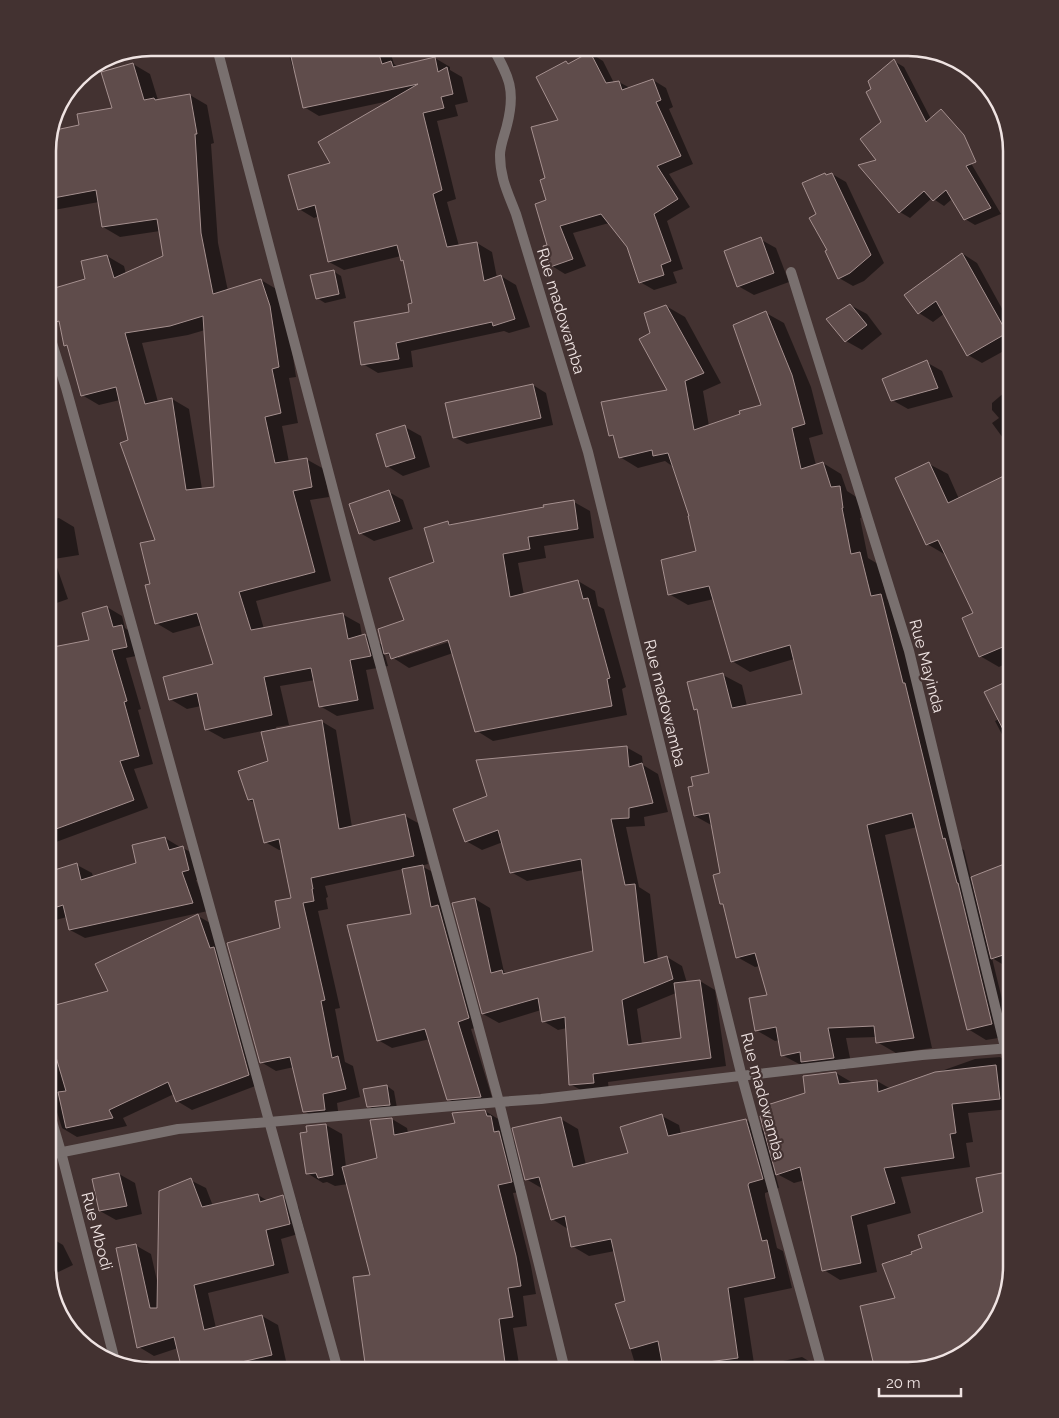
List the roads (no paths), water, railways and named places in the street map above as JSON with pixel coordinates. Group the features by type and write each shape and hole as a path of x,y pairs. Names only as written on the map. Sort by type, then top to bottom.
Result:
{"street":[{"path":"219,56 345,535 499,1102 563,1362"},
{"name":"Rue madowamba","path":"497,56 507,73 512,92 510,113 500,152 501,176 516,214 588,452 742,1077 820,1362"},
{"name":"Rue Mayinda","path":"792,272 909,651 1003,1029"},
{"path":"56,356 336,1362"},
{"path":"56,1153 178,1129 541,1100 922,1055 1003,1049"},
{"name":"Rue Mbodi","path":"56,1135 113,1354"}]}
